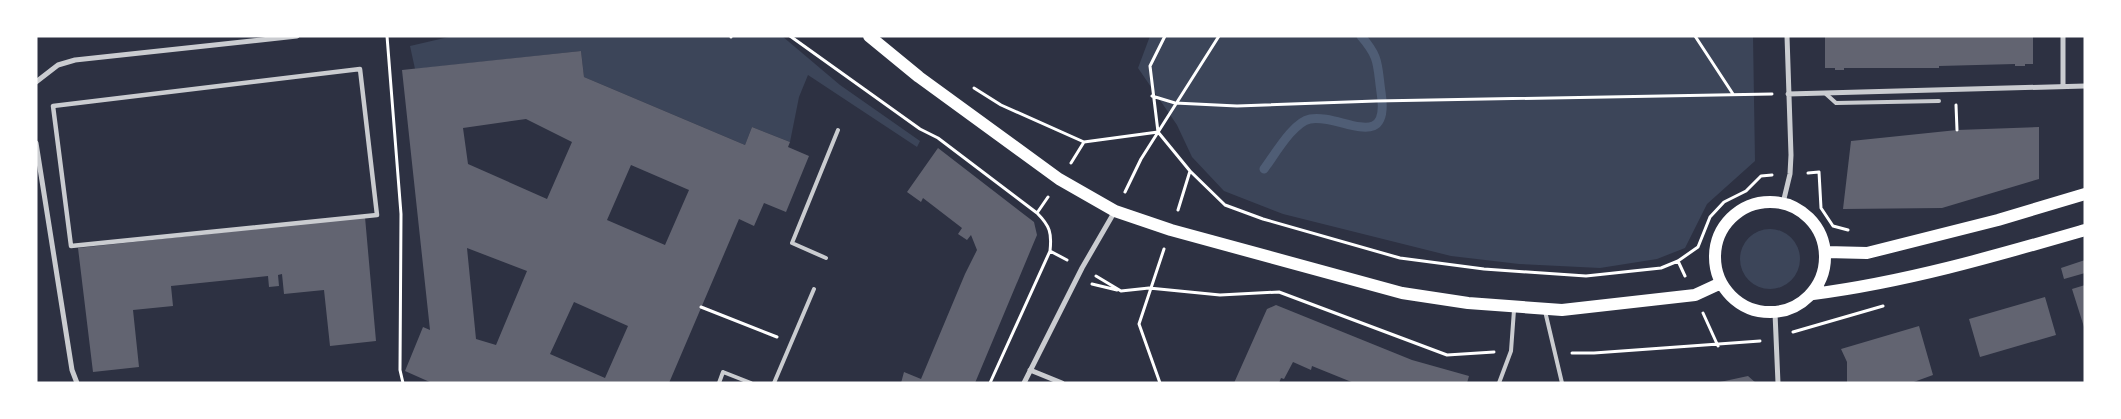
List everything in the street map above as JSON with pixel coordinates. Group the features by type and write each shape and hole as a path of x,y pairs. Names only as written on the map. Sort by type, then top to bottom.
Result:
{"main road":[{"path":"869,36 919,77 1060,179 1115,211 1209,241 1402,293 1468,303 1562,310 1695,295 1721,283"},
{"path":"1826,252 1867,253 1998,220 2085,194"},
{"path":"1768,202 1782,203 1796,208 1807,215 1817,226 1823,238 1826,252 1825,267 1821,281 1813,294 1790,309 1775,313 1752,310 1740,304 1721,283 1716,270 1717,242 1731,218 1755,204 1768,202"},
{"path":"1813,294 1861,288 1973,262 2085,230"}],"street":[{"path":"36,82 58,65 75,60 297,36"},
{"path":"1782,203 1790,174 1787,36"},
{"path":"2063,36 2063,86"},
{"path":"360,69 378,215 71,246 54,106 360,69"},
{"path":"1788,94 2085,86"},
{"path":"36,143 72,370 77,383"},
{"path":"1024,383 1082,268 1115,211"},
{"path":"1775,313 1778,383"},
{"path":"1030,370 1062,383"}],"lane":[{"path":"1826,94 1836,103 1939,101"},
{"path":"826,258 792,243 838,130"},
{"path":"774,383 814,289"},
{"path":"1499,383 1511,351 1514,306"},
{"path":"1545,309 1562,383"},
{"path":"719,383 723,372 751,383"}],"path":[{"path":"387,36 401,214 400,370 403,383"},
{"path":"790,36 890,108 938,138 1037,213 1050,229 1050,251 990,383"},
{"path":"1165,36 1150,66 1152,96 1158,132 1190,171 1225,205 1263,219 1400,258 1484,269 1586,276 1661,268 1678,261 1698,247 1710,217 1724,202 1746,191 1760,176 1818,172 1821,208 1833,226 1851,230"},
{"path":"1115,211 1141,159 1219,36"},
{"path":"1695,36 1734,94"},
{"path":"966,83 1001,105 1084,142 1158,132"},
{"path":"1955,89 1957,130"},
{"path":"1152,96 1175,103 1238,106 1376,101 1788,94"},
{"path":"1082,268 1121,291"},
{"path":"1072,288 1086,282 1121,291 1149,288 1139,324 1160,383"},
{"path":"701,307 791,343"}],"shaded area":[{"path":"453,36 782,36 840,85 920,141 917,147 808,75 799,97 790,142 752,127 745,145 584,77 581,51 415,69 410,46"},
{"path":"1150,36 1753,36 1755,161 1707,204 1685,248 1657,259 1600,268 1519,264 1451,256 1283,214 1224,191 1192,157 1177,125 1138,68"},
{"path":"1770,229 1786,234 1791,238 1795,243 1800,259 1795,275 1791,280 1786,284 1770,289 1754,284 1749,280 1745,275 1740,259 1745,243 1749,238 1754,234"}],"building":[{"path":"1825,36 2033,36 2033,64 2025,64 2025,66 2015,66 2015,64 1939,66 1939,68 1844,68 1844,70 1835,70 1835,68 1825,68"},
{"path":"581,51 584,77 745,145 752,127 790,142 788,147 809,156 786,212 764,203 754,226 739,219 669,383 432,383 405,371 423,327 430,330 402,70","holes":["526,119 572,142 547,199 468,164 463,128","631,165 689,190 665,245 607,220","467,248 527,271 496,345 476,339","574,302 628,326 605,378 550,354"]},
{"path":"2039,127 2039,179 1942,208 1843,209 1851,141 1957,130"},
{"path":"938,148 1034,222 1037,235 975,383 901,383 904,372 921,379 977,250 971,235 967,240 958,234 962,228 923,198 921,202 907,192"},
{"path":"365,217 376,341 330,346 324,290 284,294 282,274 278,275 279,286 269,287 268,276 171,286 173,306 133,310 139,367 93,372 78,248"},
{"path":"2085,260 2085,273 2064,279 2061,268"},
{"path":"2085,285 2085,327 2084,327 2072,289"},
{"path":"2045,297 2056,335 1980,357 1969,319"},
{"path":"1276,305 1412,360 1469,376 1467,383 1354,383 1312,366 1311,370 1293,362 1284,379 1281,378 1279,383 1234,383 1267,309"},
{"path":"1919,326 1933,375 1911,383 1847,383 1847,362 1841,349"},
{"path":"1748,376 1756,383 1720,383 1720,382"}],"waterway":[{"path":"1264,169 1278,148 1297,126 1304,121 1322,119 1360,127 1371,127 1378,122 1382,111 1377,62 1372,50 1361,36"}]}
